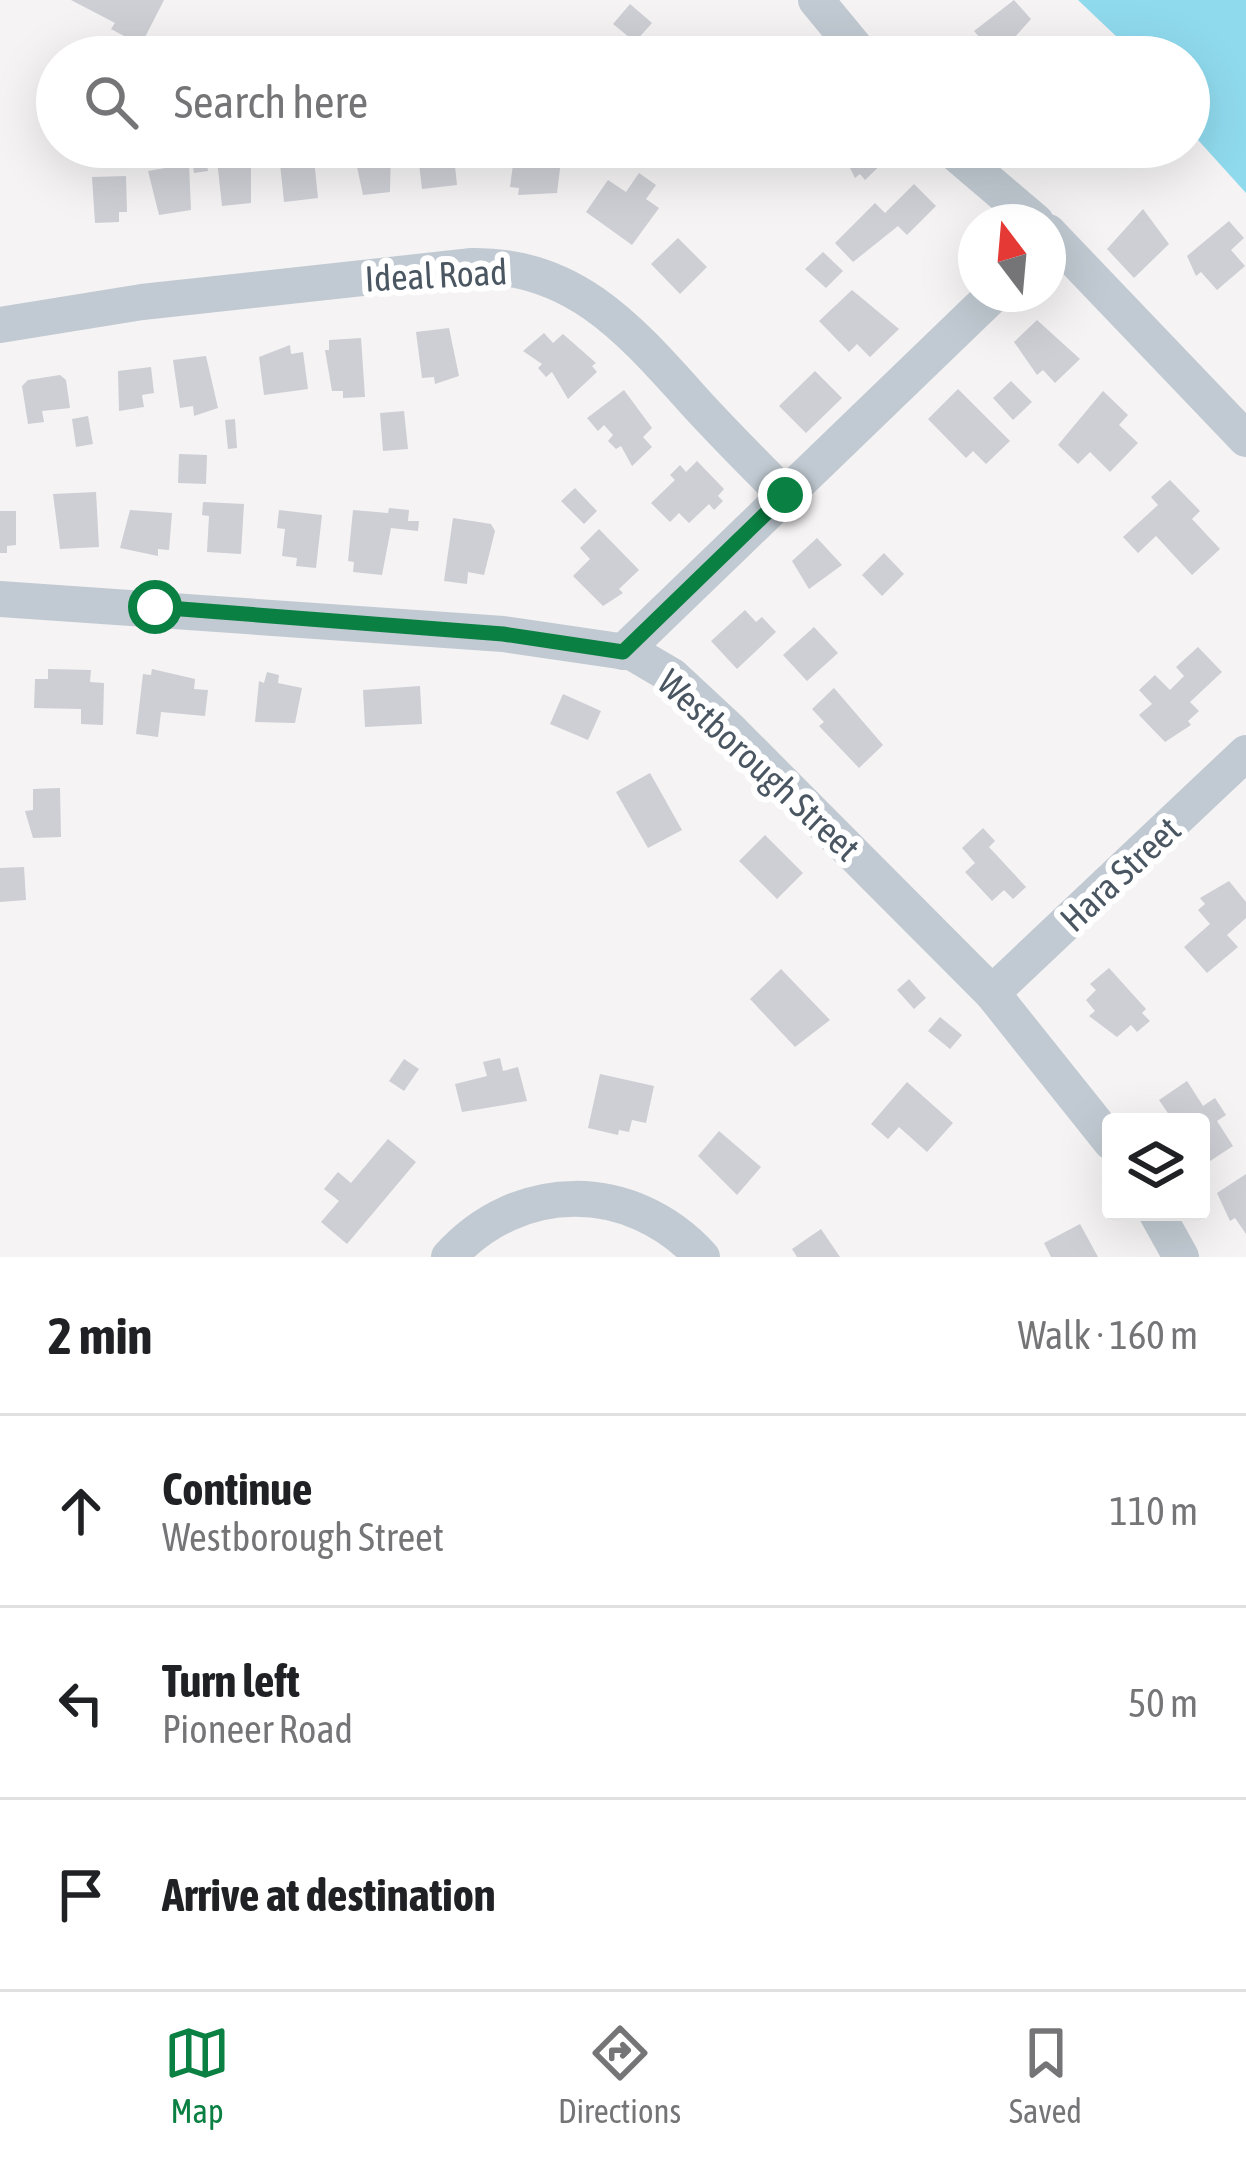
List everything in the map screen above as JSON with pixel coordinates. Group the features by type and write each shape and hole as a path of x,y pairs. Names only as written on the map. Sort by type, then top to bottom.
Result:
{"street":[{"path":"816,0 846,36"},
{"path":"972,168 1014,204"},
{"path":"1066,253 1246,439"},
{"name":"Ideal Road","path":"0,325 142,302 472,266 525,270 567,284 628,327 785,495"},
{"path":"623,652 975,312"},
{"name":"Westborough Street","path":"0,599 503,634 623,652 672,676 992,993 1102,1131"},
{"name":"Hara Street","path":"992,993 1246,753"},
{"path":"449,1257 489,1221 549,1197 599,1200 641,1213 701,1257"},
{"path":"1161,1221 1181,1257"}],"water":[{"path":"1078,0 1246,0 1246,193 1210,153 1210,36 1116,36"}],"building":[{"path":"71,0 164,0 146,36 124,36 111,29 115,23"},
{"path":"1014,0 1031,19 1016,36 978,36 974,31"},
{"path":"630,4 652,23 640,36 628,36 613,24"},
{"path":"189,168 191,210 159,215 148,171"},
{"path":"218,168 251,168 251,203 222,206"},
{"path":"280,168 315,168 318,198 284,202"},
{"path":"357,168 391,168 390,192 363,195"},
{"path":"420,168 455,168 457,185 422,189"},
{"path":"512,168 560,168 557,193 518,195 519,188 510,187"},
{"path":"850,168 877,168 865,180 860,174 855,178"},
{"path":"639,173 656,185 646,199 659,208 632,245 586,212 608,180 626,192"},
{"path":"126,176 127,212 119,212 119,222 95,223 92,177"},
{"path":"914,184 936,206 907,235 898,226 853,262 835,243 875,203 885,213"},
{"path":"1143,209 1169,244 1134,278 1107,249"},
{"path":"1229,221 1244,238 1231,250 1245,266 1217,290 1201,272 1196,276 1187,256"},
{"path":"678,238 707,267 680,294 651,264"},
{"path":"823,252 843,271 826,288 805,269"},
{"path":"852,290 899,329 870,357 857,344 849,352 819,321"},
{"path":"1037,320 1080,359 1055,383 1043,370 1037,375 1014,342"},
{"path":"449,328 459,376 435,384 434,377 422,378 416,332"},
{"path":"544,333 553,343 563,334 596,363 592,366 597,372 568,399 552,372 546,377 538,368 542,364 523,351"},
{"path":"361,338 365,397 343,398 343,391 332,391 325,350 329,350 329,340"},
{"path":"290,345 291,354 303,352 308,389 264,395 259,357"},
{"path":"206,356 218,408 194,416 193,406 180,408 173,360"},
{"path":"151,367 154,393 142,395 144,407 119,411 118,371"},
{"path":"815,371 842,398 806,433 779,406"},
{"path":"60,375 66,380 70,408 42,411 44,422 28,424 22,386 28,380"},
{"path":"1011,381 1032,402 1013,420 993,398"},
{"path":"958,389 1010,441 986,464 973,451 966,458 928,419"},
{"path":"624,390 652,428 643,437 652,447 632,466 621,446 616,449 608,441 613,435 604,425 598,431 587,418"},
{"path":"1103,391 1128,415 1119,425 1138,443 1110,472 1090,452 1078,464 1058,445"},
{"path":"404,411 408,449 383,451 380,413"},
{"path":"88,416 93,444 76,447 72,419"},
{"path":"235,419 237,448 228,449 225,420"},
{"path":"179,454 207,455 206,484 178,483"},
{"path":"697,461 724,489 718,496 723,501 714,510 709,504 689,523 679,513 670,522 651,503 675,480 670,475 680,465 686,472"},
{"path":"1170,480 1200,511 1192,519 1220,549 1192,575 1156,536 1138,553 1123,537 1158,505 1151,497"},
{"path":"575,488 597,511 584,524 561,501"},
{"path":"96,492 99,547 60,549 53,494"},
{"path":"203,502 244,504 241,554 207,552 209,516 202,515"},
{"path":"389,508 409,510 408,521 419,521 418,531 391,528 382,575 353,572 354,562 348,561 353,510 388,513"},
{"path":"130,510 172,513 169,550 158,549 158,556 120,548"},
{"path":"279,510 322,515 316,568 296,566 297,558 282,556 285,529 277,528"},
{"path":"0,511 16,511 16,545 7,546 7,553 0,553"},
{"path":"453,518 491,524 495,531 484,575 468,572 467,584 444,581"},
{"path":"599,529 639,570 619,589 623,593 603,606 573,576 590,559 580,548"},
{"path":"817,538 842,565 809,589 792,561"},
{"path":"884,553 904,574 882,596 862,575"},
{"path":"745,610 756,622 762,617 776,632 737,669 711,641"},
{"path":"814,627 838,653 807,681 783,655"},
{"path":"1198,647 1222,672 1190,702 1199,711 1188,721 1191,725 1165,742 1139,715 1152,704 1139,690 1155,675 1170,690 1184,676 1176,667"},
{"path":"48,669 91,670 90,682 104,683 103,725 81,724 81,709 34,708 35,679 48,679"},
{"path":"152,669 195,679 194,689 208,690 205,716 161,712 158,737 136,734 143,674 151,675"},
{"path":"267,672 279,675 278,683 302,688 295,723 255,722 259,681 264,683"},
{"path":"420,686 422,724 365,727 363,690"},
{"path":"834,688 883,745 859,768 819,726 824,722 812,709"},
{"path":"563,694 601,711 588,740 550,724"},
{"path":"650,773 682,830 648,848 616,792"},
{"path":"60,788 61,837 33,838 25,811 33,810 33,789"},
{"path":"983,828 995,841 989,847 1026,887 1013,899 1004,890 992,901 965,872 975,863 962,848"},
{"path":"765,835 803,873 777,899 739,861"},
{"path":"24,867 26,900 0,902 0,868"},
{"path":"1229,881 1246,902 1246,918 1227,935 1238,947 1207,973 1184,947 1210,924 1198,910 1205,904 1200,898"},
{"path":"1109,968 1146,1009 1142,1013 1150,1021 1137,1032 1131,1025 1117,1037 1089,1016 1095,1011 1086,1000 1096,990 1090,984"},
{"path":"781,969 830,1020 795,1047 750,999"},
{"path":"909,979 926,998 914,1009 897,990"},
{"path":"940,1017 962,1035 950,1049 928,1031"},
{"path":"500,1058 503,1071 518,1067 527,1101 462,1112 455,1084 487,1076 483,1062"},
{"path":"404,1059 419,1069 404,1091 389,1081"},
{"path":"600,1074 654,1086 646,1123 632,1120 629,1132 619,1130 618,1135 588,1128"},
{"path":"1187,1081 1203,1106 1215,1098 1226,1115 1217,1121 1233,1146 1210,1161 1210,1113 1168,1113 1159,1100"},
{"path":"907,1082 953,1123 927,1152 899,1127 888,1139 871,1124"},
{"path":"719,1131 761,1167 737,1195 698,1156"},
{"path":"388,1139 416,1162 347,1244 321,1222 339,1201 324,1189 338,1172 351,1183"},
{"path":"1246,1174 1246,1234 1235,1218 1230,1221 1217,1193"},
{"path":"1080,1224 1098,1257 1051,1257 1044,1243"},
{"path":"821,1229 840,1257 797,1257 792,1249"}],"route":[{"path":"155,607 503,634 623,652 785,495"}]}
